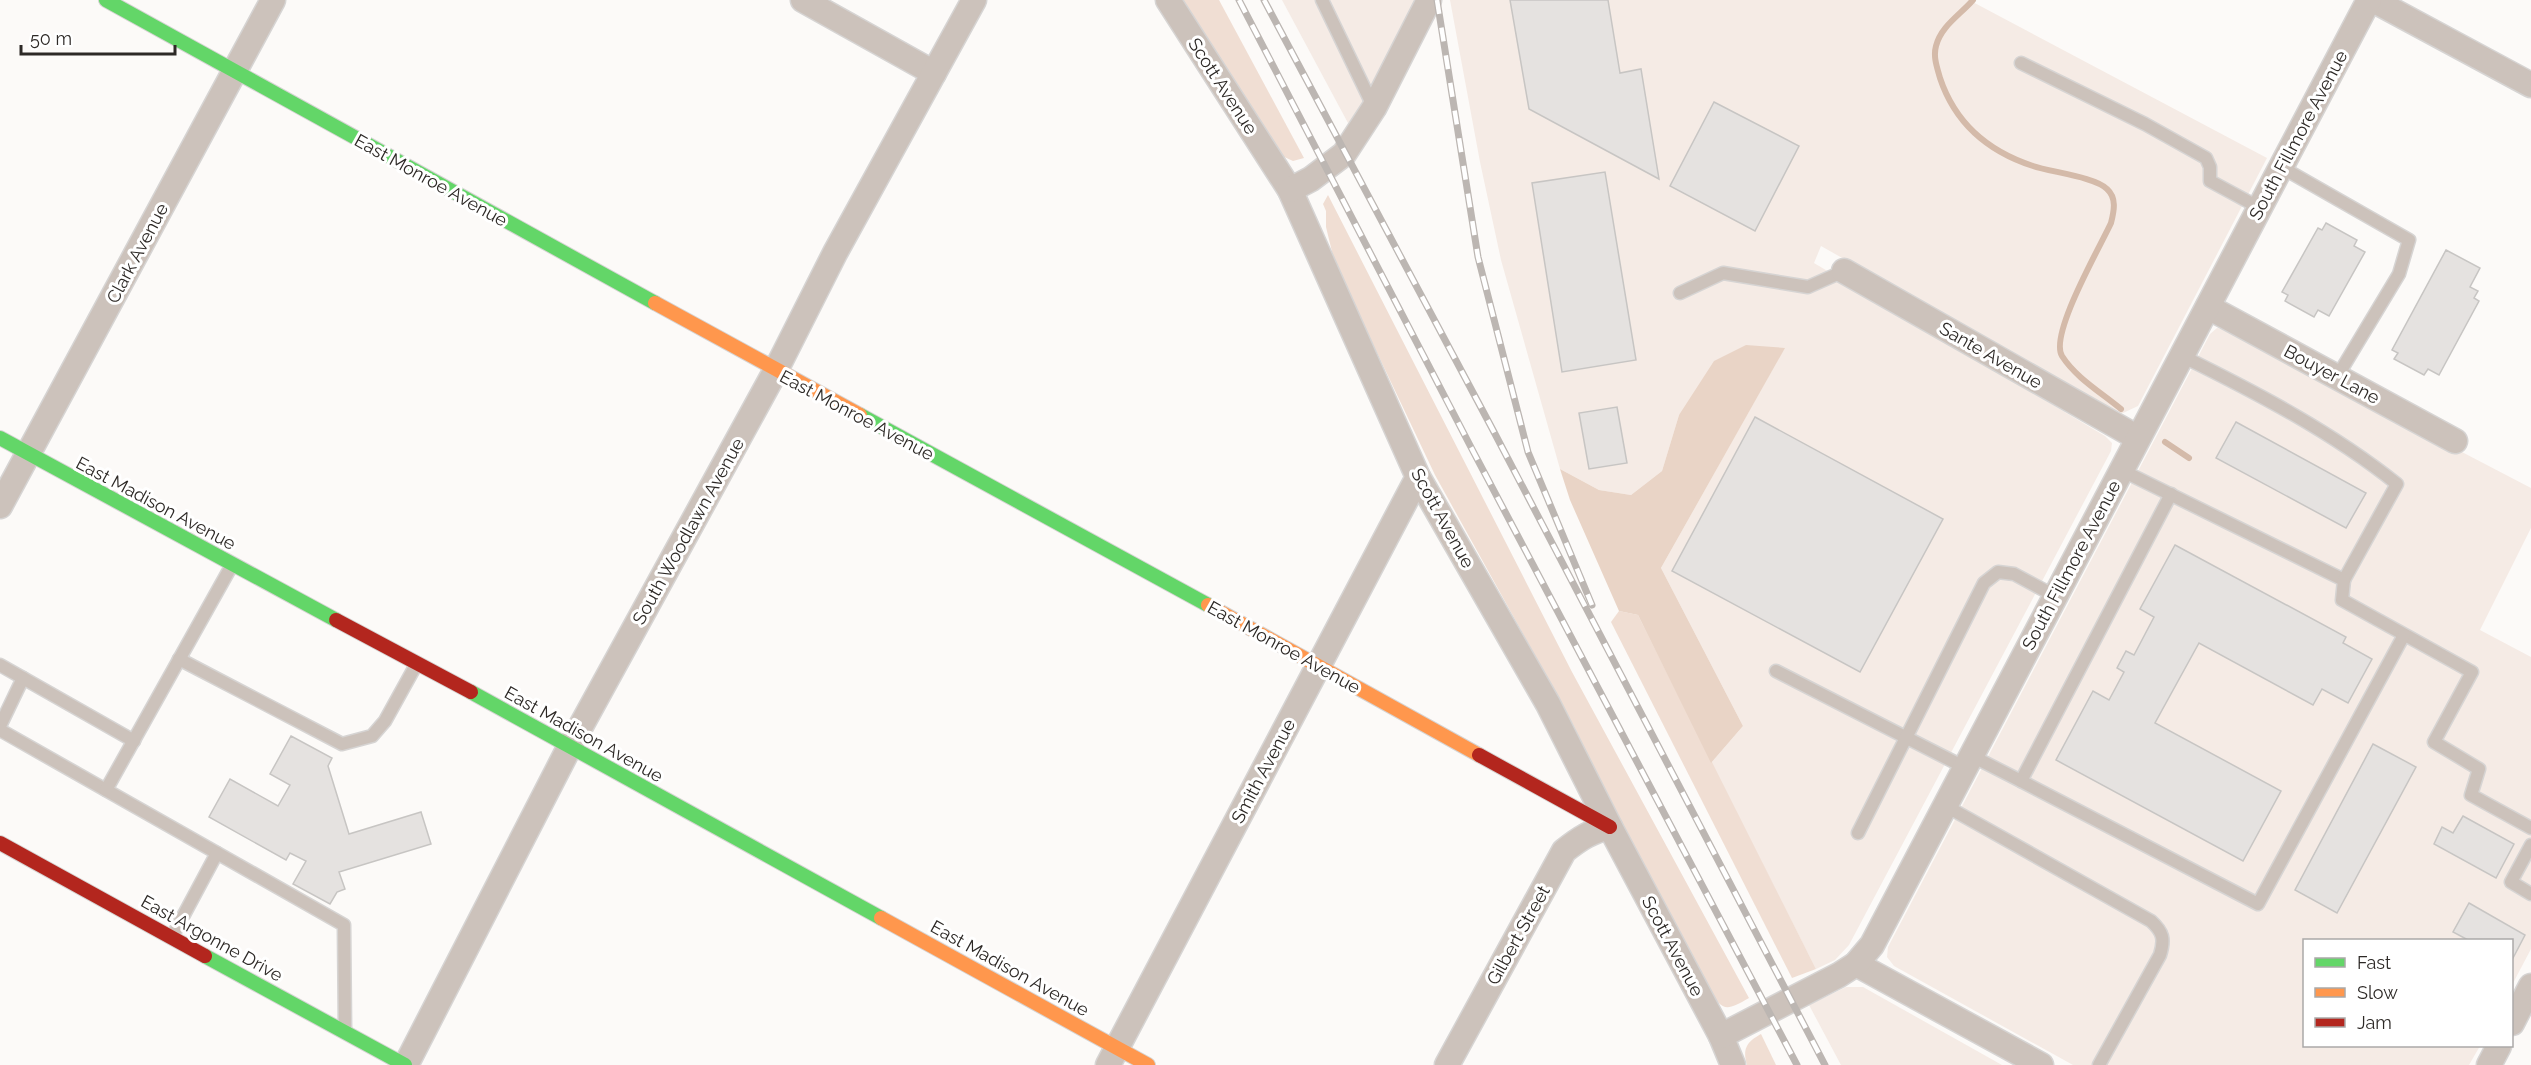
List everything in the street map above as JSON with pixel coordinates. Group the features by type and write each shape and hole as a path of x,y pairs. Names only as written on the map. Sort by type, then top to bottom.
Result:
{"street":[{"name":"East Monroe Avenue","path":"106,0 1610,827"},
{"name":"Clark Avenue","path":"0,506 273,0"},
{"path":"803,0 934,73"},
{"name":"South Woodlawn Avenue","path":"406,1065 570,746 776,370 835,253 974,0"},
{"name":"Scott Avenue","path":"1168,0 1290,190 1418,477 1548,704 1610,827 1721,1036"},
{"path":"1290,190 1311,180 1344,154 1374,108 1429,0"},
{"path":"2371,0 2531,85"},
{"name":"South Fillmore Avenue","path":"1721,1036 1839,975 1856,964 1872,945 1967,761 2371,0"},
{"name":"Sante Avenue","path":"1844,271 2138,438"},
{"name":"Bouyer Lane","path":"2208,307 2456,441"},
{"name":"East Madison Avenue","path":"0,438 570,746 1112,1056 1148,1065"},
{"name":"Smith Avenue","path":"1112,1056 1418,477"},
{"name":"Gilbert Street","path":"1447,1065 1564,851 1595,830 1610,827"},
{"name":"East Argonne Drive","path":"0,843 406,1065"},
{"path":"1856,964 2041,1065"},
{"path":"2513,1019 2531,986"},
{"path":"1721,1036 1733,1065"},
{"path":"2489,1065 2498,1047"}],"lane":[{"path":"1322,0 1374,108"},
{"path":"2021,63 2145,124 2206,159 2210,167 2211,180 2260,208"},
{"path":"2282,167 2409,240 2399,274 2337,377"},
{"path":"1680,293 1724,273 1808,287 1844,271"},
{"path":"2182,356 2252,391 2343,444 2363,456 2397,484 2344,580 2342,600 2472,672 2434,742 2479,769 2471,795 2531,828"},
{"path":"2121,470 2344,580"},
{"path":"2021,781 2170,494"},
{"path":"106,790 232,564"},
{"path":"1858,833 1984,583 1998,572 2014,574 2055,596"},
{"path":"1776,671 1905,737 2021,781 2258,904 2404,634"},
{"path":"179,659 342,744 372,736 385,721 417,663"},
{"path":"0,665 134,741"},
{"path":"24,678 0,728 344,925 345,1031"},
{"path":"1944,805 2151,921 2162,931 2164,942 2160,955 2099,1065"},
{"path":"2531,845 2511,882 2531,894"},
{"path":"172,937 217,853"}],"shaded area":[{"path":"1179,0 1219,0 1304,158 1293,161 1280,155"},
{"path":"1282,0 1416,0 1358,115 1348,123"},
{"path":"1450,0 1969,0 2267,158 2138,406 2123,413 2113,411 1821,246 1814,263 2105,436 2112,443 2111,451 1849,945 1835,960 1816,969 1711,763 1743,726 1661,568 1784,349 1679,415 1662,471 1631,495 1599,490 1560,469 1501,260"},
{"path":"1328,195 1572,672 1749,998 1741,1003 1725,1007 1707,988 1625,836 1574,726 1435,475 1335,264 1323,204"},
{"path":"2217,328 2228,330 2531,488 2531,528 2480,630 2531,657 2531,949 2513,983 2513,939 2303,939 2303,1047 2479,1047 2469,1065 2073,1065 1894,966 1887,957 1888,947 2210,334"},
{"path":"1746,345 1785,348 1661,568 1743,726 1711,763 1638,615 1619,611 1570,500 1560,469 1599,490 1631,495 1662,471 1679,415 1714,361"},
{"path":"1619,611 1638,615 1816,969 1792,978 1611,622"},
{"path":"1846,987 1863,987 2002,1065 1841,1065 1809,1005"},
{"path":"1761,1034 1776,1065 1747,1065 1745,1054 1747,1046"}],"building":[{"path":"1510,0 1608,0 1620,73 1641,69 1659,179 1529,109"},
{"path":"1714,102 1799,146 1755,231 1670,186"},
{"path":"1605,172 1636,360 1562,372 1532,183"},
{"path":"2326,223 2357,240 2354,246 2365,252 2329,316 2318,310 2314,317 2285,301 2288,295 2282,292 2318,228 2322,230"},
{"path":"2446,250 2480,268 2470,287 2478,291 2474,298 2479,301 2439,375 2428,369 2424,375 2394,359 2398,353 2392,350"},
{"path":"1617,407 1627,463 1589,469 1579,413"},
{"path":"1755,417 1943,519 1860,672 1672,571"},
{"path":"2236,422 2366,493 2346,528 2216,458"},
{"path":"2175,545 2346,637 2343,643 2372,659 2348,703 2322,689 2313,705 2199,643 2155,723 2281,791 2243,861 2056,760 2093,691 2109,700 2124,672 2117,668 2126,651 2134,655 2154,617 2140,609"},
{"path":"291,736 332,758 328,766 349,834 421,812 431,844 339,872 345,889 337,892 330,904 293,884 306,861 290,853 286,860 209,817 230,779 278,806 290,785 270,774"},
{"path":"2373,744 2416,767 2337,913 2295,890"},
{"path":"2463,816 2514,844 2496,878 2434,844 2442,827 2453,833"},
{"path":"2469,903 2525,935 2513,958 2513,939 2466,939 2453,932"}],"waterway":[{"path":"1973,0 1942,32 1935,50 1940,78 1954,109 1975,133 2001,152 2033,166 2093,181 2107,189 2112,196 2114,209 2111,223 2077,291 2060,345 2062,356 2074,371 2121,409"},
{"path":"2165,442 2189,458"}],"railway":[{"path":"1239,0 1474,453 1797,1065"},
{"path":"1264,0 1494,432 1825,1065"},
{"path":"1437,0 1478,257 1528,452 1592,605"}],"traffic: fast":[{"path":"106,0 655,303"},
{"path":"860,415 1208,605"},
{"path":"0,438 336,620"},
{"path":"471,692 881,918"},
{"path":"205,956 405,1065"}],"traffic: slow":[{"path":"655,303 860,415"},
{"path":"1208,605 1479,755"},
{"path":"881,918 1148,1065"}],"traffic: jam":[{"path":"336,620 471,692"},
{"path":"1479,755 1610,827"},
{"path":"0,843 205,956"}]}
